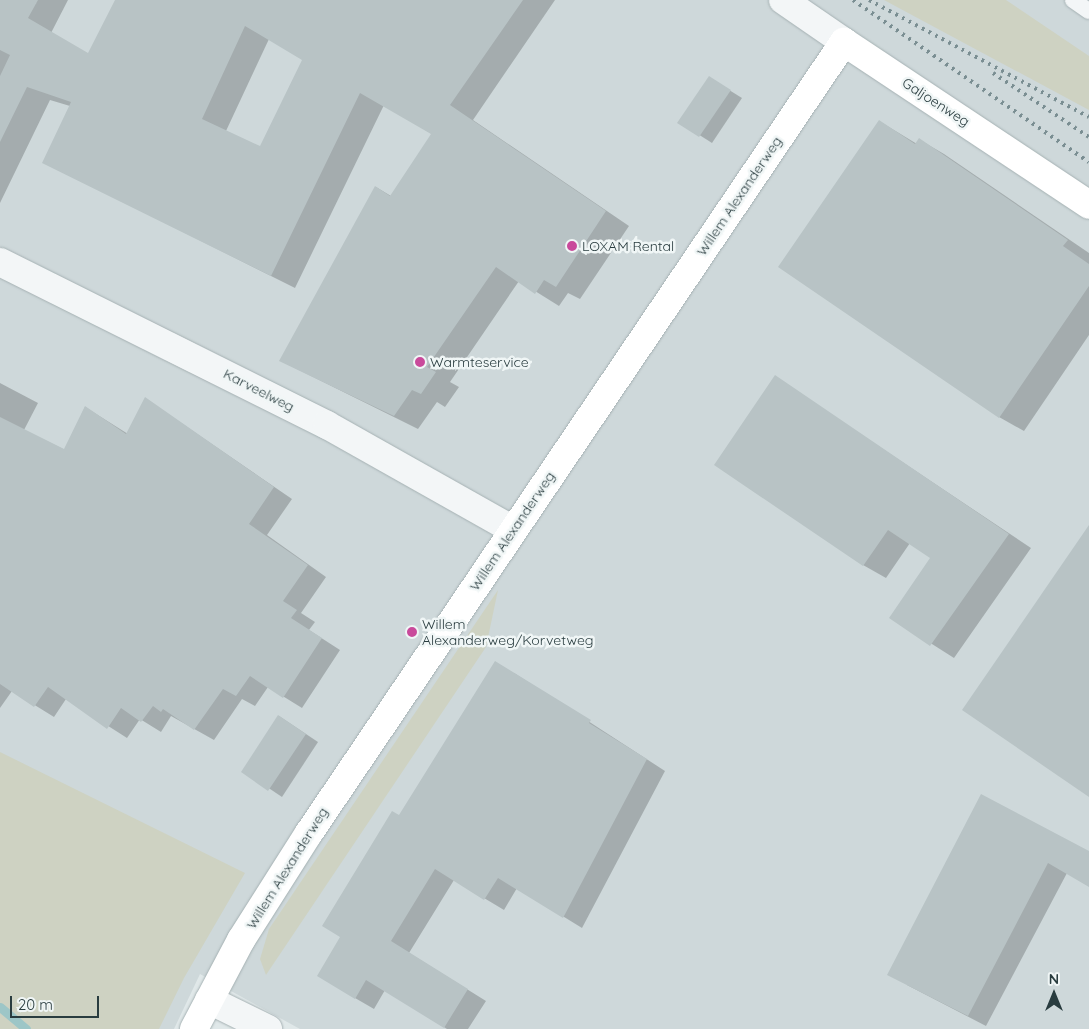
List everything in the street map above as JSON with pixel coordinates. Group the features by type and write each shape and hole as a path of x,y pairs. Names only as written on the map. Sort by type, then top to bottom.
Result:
{"street":[{"name":"Galjoenweg","path":"783,0 1089,205"},
{"name":"Willem Alexanderweg","path":"194,1029 208,1000 275,883 844,42"},
{"name":"Karveelweg","path":"0,262 328,425 513,530"},
{"path":"208,1000 268,1029"}],"lane":[{"path":"1073,0 1089,11"}],"shaded area":[{"path":"0,0 1089,0 1089,1029 300,1029 200,974 174,1029 0,1029"}],"green space":[{"path":"884,0 1006,0 1089,56 1089,110"},
{"path":"498,590 486,647 266,975 260,959 269,929"},
{"path":"0,752 245,873 184,978 159,1029 0,1029"}],"building":[{"path":"0,0 38,0 28,18 88,53 115,0 523,0 450,105 606,211 556,287 544,280 535,294 496,267 427,367 436,372 421,394 412,390 394,416 279,361 375,186 390,196 431,134 360,93 271,276 42,163 71,102 27,87 0,142 0,76 10,55 0,50","holes":["245,26 302,60 260,146 202,119"]},
{"path":"709,76 731,90 699,137 677,123"},
{"path":"879,120 915,144 919,138 1068,240 1063,246 1089,264 1089,286 999,418 778,267"},
{"path":"775,375 1009,534 930,646 889,618 930,558 888,530 863,566 714,465"},
{"path":"145,397 274,487 249,524 308,565 283,601 297,610 291,618 322,638 283,698 250,676 236,696 223,689 194,730 163,709 161,712 153,706 141,722 121,708 107,729 48,687 34,707 0,684 0,417 64,449 85,406 126,434"},
{"path":"1089,525 1089,797 962,710"},
{"path":"495,661 591,720 589,723 647,759 563,918 498,878 484,900 435,869 391,941 468,989 444,1028 366,980 355,999 317,976 340,937 322,926 392,811 399,815"},
{"path":"278,715 306,734 268,791 241,772"},
{"path":"981,794 1089,851 1089,887 1048,863 968,1016 887,975"}],"waterway":[{"path":"0,1007 26,1029"}],"railway":[{"path":"853,0 1089,162"},
{"path":"869,0 1089,117"},
{"path":"993,73 1089,137"}],"place":[{"name":"LOXAM Rental","path":"572,246"},
{"name":"Warmteservice","path":"420,362"},
{"name":"Willem Alexanderweg/Korvetweg","path":"412,632"}]}
